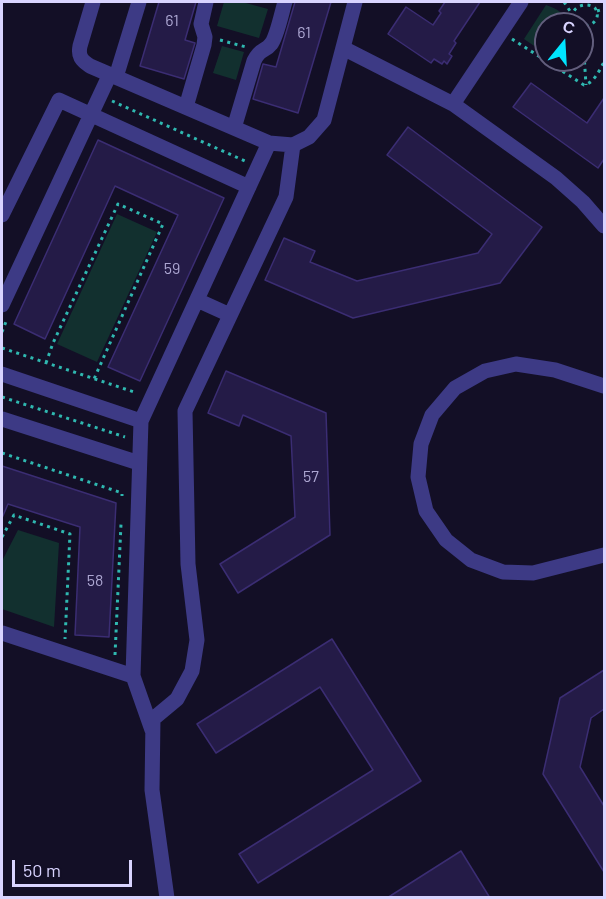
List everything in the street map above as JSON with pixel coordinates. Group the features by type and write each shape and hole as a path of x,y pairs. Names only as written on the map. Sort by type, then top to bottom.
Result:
{"street":[{"path":"93,2 79,53 82,61 269,143 293,146 309,137 324,120 356,2"},
{"path":"2,305 100,95 113,75 139,2"},
{"path":"186,107 204,45 201,24 206,2"},
{"path":"234,128 254,61 260,52 271,45 285,2"},
{"path":"453,104 521,2"},
{"path":"343,48 453,104 556,178 602,217"},
{"path":"2,215 59,100 249,187"},
{"path":"153,732 133,676 141,421 269,143"},
{"path":"166,897 152,790 153,719 177,699 192,671 196,640 188,564 185,411 286,196 293,146"},
{"path":"197,300 230,315"},
{"path":"604,386 555,370 516,364 485,371 455,388 432,415 421,444 418,477 426,511 446,540 471,560 503,572 533,573 604,555"},
{"path":"2,374 141,421"},
{"path":"2,420 140,463"},
{"path":"2,633 133,676"}],"path":[{"path":"573,12 578,4 590,3 597,11 594,22"},
{"path":"597,11 604,9"},
{"path":"501,32 586,85"},
{"path":"204,35 260,52"},
{"path":"586,85 593,80 604,62"},
{"path":"585,72 586,85"},
{"path":"100,95 258,167"},
{"path":"46,363 53,343 118,204 163,224 94,379"},
{"path":"2,348 139,394"},
{"path":"2,397 141,441"},
{"path":"2,453 122,493 122,505"},
{"path":"2,537 14,515 70,534 64,639"},
{"path":"114,670 121,517"}],"green space":[{"path":"224,2 242,2 268,9 259,38 217,26"},
{"path":"546,5 560,12 541,12"},
{"path":"534,24 534,46 524,39"},
{"path":"222,46 244,52 236,80 213,73"},
{"path":"117,214 157,232 97,362 57,344"},
{"path":"18,530 59,543 54,627 2,609 2,561"}],"building":[{"path":"159,2 196,2 185,40 195,43 184,79 140,66"},
{"path":"295,2 331,2 298,113 253,99 263,64 276,67"},
{"path":"445,2 480,2 454,41 456,43 449,54 452,56 447,64 434,59 431,63 388,34 406,7 433,25"},
{"path":"531,83 587,123 604,98 604,159 598,168 513,107"},
{"path":"408,127 542,227 500,283 353,318 265,280 284,238 315,251 310,262 357,281 478,253 492,234 387,155"},
{"path":"98,140 224,198 140,381 108,367 178,215 115,186 45,339 14,324"},
{"path":"226,371 326,413 330,535 238,593 220,564 295,517 291,436 243,415 239,426 208,413"},
{"path":"2,466 116,503 109,637 75,635 80,527 8,504 2,518"},
{"path":"332,639 421,781 258,883 239,854 373,770 320,687 216,753 197,724"},
{"path":"604,670 604,709 591,718 580,767 604,806 604,872 543,774 560,698"},
{"path":"461,851 490,898 387,898"}]}
